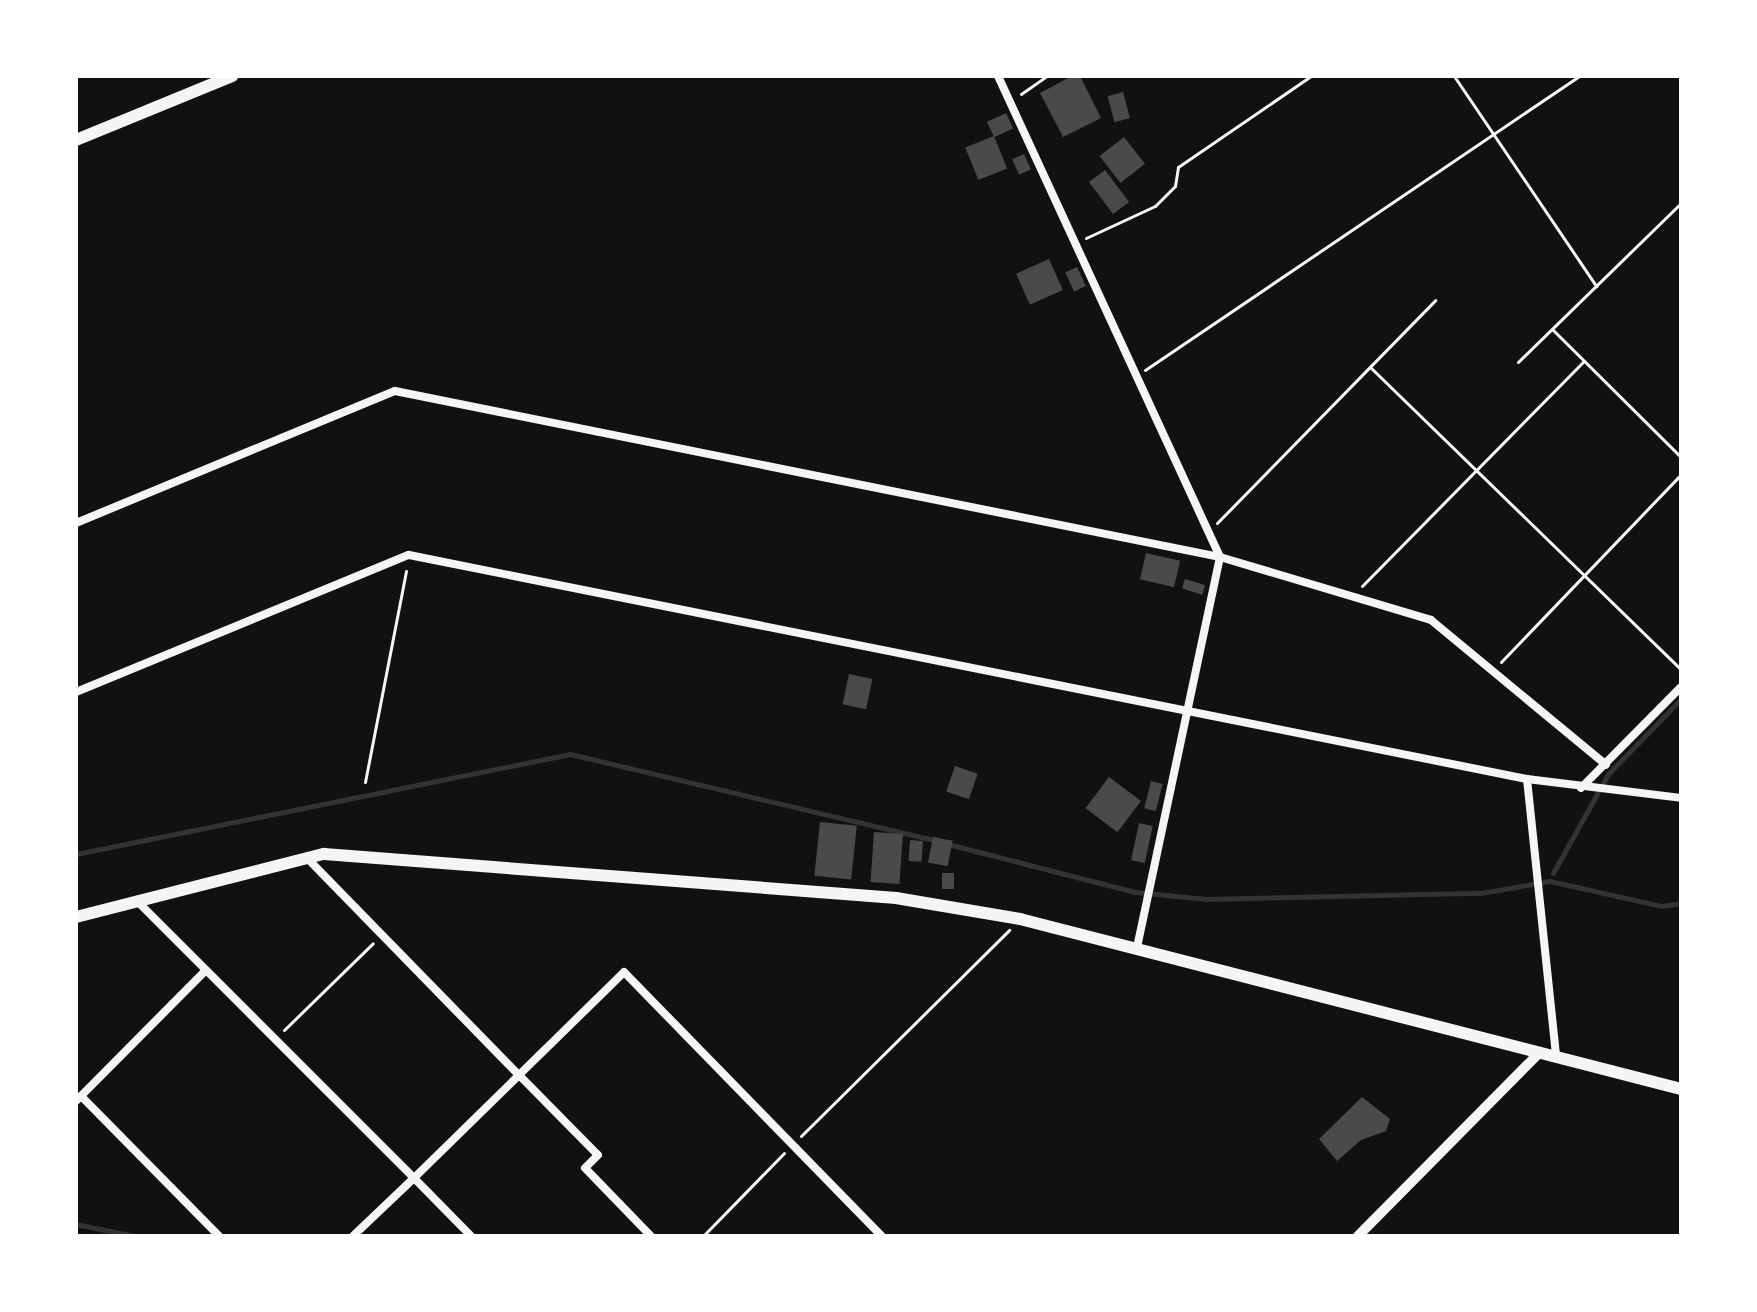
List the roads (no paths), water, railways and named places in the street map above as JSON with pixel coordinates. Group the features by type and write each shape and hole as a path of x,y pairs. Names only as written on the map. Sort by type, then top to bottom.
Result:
{"main road":[{"path":"76,140 232,76"},
{"path":"76,917 306,857 381,855 896,898 1020,919 1539,1053 1556,1054 1681,1089"}],"street":[{"path":"998,76 1220,557 1137,948"},
{"path":"76,523 395,391 1220,557 1431,620 1606,765"},
{"path":"76,692 409,555 1527,779 1681,798"},
{"path":"1581,788 1681,687"},
{"path":"1527,779 1556,1054"},
{"path":"306,857 598,1155 585,1168 651,1236"},
{"path":"136,900 204,972 471,1236"},
{"path":"204,972 78,1098 219,1236"},
{"path":"353,1236 624,972 882,1236"},
{"path":"1358,1236 1539,1053"}],"waterway":[{"path":"1553,873 1608,774 1681,699"},
{"path":"76,854 570,754 938,841"},
{"path":"948,844 1135,892 1207,899 1481,893 1550,881 1662,906 1681,903"},
{"path":"76,1224 134,1236"}]}
